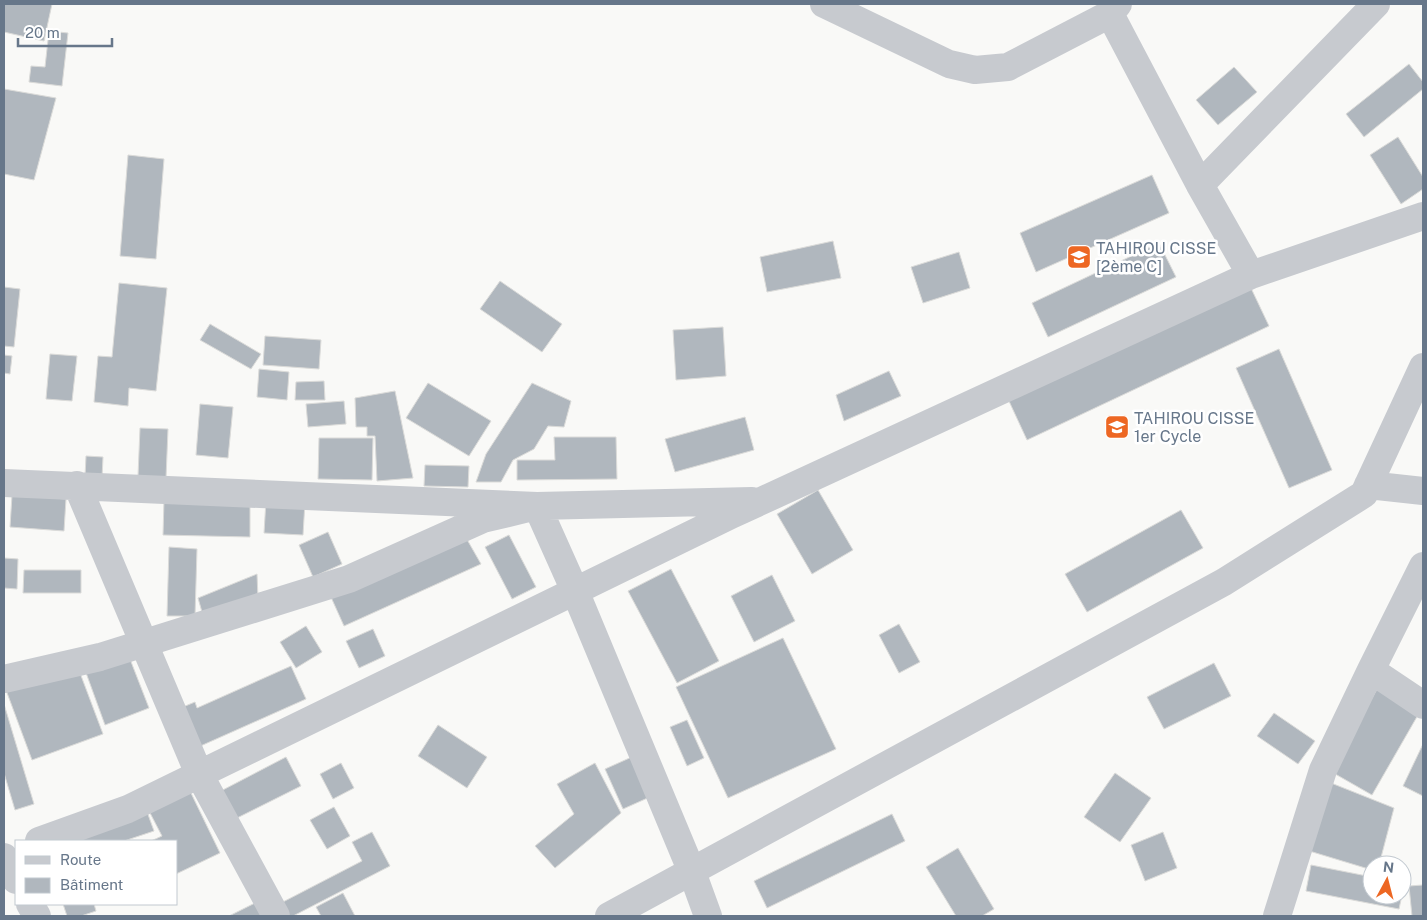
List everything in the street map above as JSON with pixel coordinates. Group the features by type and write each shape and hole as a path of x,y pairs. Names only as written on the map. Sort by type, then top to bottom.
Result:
{"street":[{"path":"824,4 949,64 975,70 1008,67 1114,9 1200,185 1251,275"},
{"path":"1200,185 1376,4"},
{"path":"42,840 128,809 762,501 1251,275 1423,216"},
{"path":"609,916 1224,582 1364,494 1423,367"},
{"path":"4,483 537,506 762,501"},
{"path":"1368,485 1423,491"},
{"path":"77,486 199,774 276,916"},
{"path":"537,506 575,591 692,872 708,916"},
{"path":"4,679 100,657 349,579 483,519 537,506"},
{"path":"1277,916 1323,770 1423,566"},
{"path":"1371,670 1423,705"},
{"path":"4,856 15,878"},
{"path":"31,905 37,916"}],"building":[{"path":"4,4 52,4 44,41 4,32"},
{"path":"49,31 68,33 62,86 29,82 31,66 45,67"},
{"path":"1409,64 1423,82 1423,89 1364,137 1346,114"},
{"path":"1234,67 1257,92 1218,125 1196,100"},
{"path":"4,89 56,98 34,180 4,174"},
{"path":"1398,137 1423,177 1423,189 1401,204 1370,155"},
{"path":"128,155 164,159 156,259 120,256"},
{"path":"1152,175 1169,213 1036,272 1020,233"},
{"path":"833,241 841,278 767,292 760,257"},
{"path":"1159,243 1176,277 1048,337 1032,303"},
{"path":"959,252 970,288 923,303 911,267"},
{"path":"500,281 562,324 542,352 480,309"},
{"path":"119,283 167,288 156,391 129,388 128,406 94,402 98,356 112,357"},
{"path":"1250,286 1269,326 1027,440 1008,399"},
{"path":"4,287 20,289 14,347 4,346"},
{"path":"210,324 261,354 251,369 200,340"},
{"path":"723,327 726,376 676,380 673,330"},
{"path":"265,336 321,340 319,369 263,365"},
{"path":"1279,349 1332,470 1289,488 1236,368"},
{"path":"50,354 77,356 72,401 46,399"},
{"path":"4,355 12,356 10,374 4,373"},
{"path":"259,369 289,372 287,400 257,397"},
{"path":"889,371 901,396 844,421 836,395"},
{"path":"324,381 325,400 295,400 296,382"},
{"path":"428,383 491,421 469,456 406,418"},
{"path":"532,383 571,401 564,427 548,426 534,449 513,460 501,482 476,482 486,454"},
{"path":"395,391 413,478 377,481 375,436 367,436 367,427 356,427 355,398"},
{"path":"344,401 346,424 308,427 306,404"},
{"path":"200,404 233,407 228,458 196,455"},
{"path":"745,417 754,450 675,472 665,439"},
{"path":"140,428 168,429 166,478 138,476"},
{"path":"554,437 616,437 617,479 517,480 517,460 555,460"},
{"path":"319,438 373,438 372,480 318,479"},
{"path":"86,456 103,457 102,478 85,477"},
{"path":"425,465 469,466 468,487 424,486"},
{"path":"818,490 853,550 812,574 777,514"},
{"path":"12,495 66,499 64,531 10,527"},
{"path":"164,500 250,501 250,537 163,535"},
{"path":"266,500 305,502 303,535 264,533"},
{"path":"1181,510 1203,548 1087,612 1065,574"},
{"path":"328,532 342,564 313,577 299,545"},
{"path":"509,535 536,587 512,599 485,547"},
{"path":"465,536 481,564 344,626 326,586"},
{"path":"169,547 197,549 195,616 167,616"},
{"path":"4,558 18,559 17,589 4,588"},
{"path":"671,569 719,661 677,683 628,591"},
{"path":"24,570 81,570 81,593 23,593"},
{"path":"257,574 258,599 202,612 198,598"},
{"path":"772,575 795,621 754,642 731,596"},
{"path":"899,624 920,662 899,673 879,635"},
{"path":"306,626 322,652 296,668 280,642"},
{"path":"373,629 385,656 359,668 346,641"},
{"path":"783,638 836,749 728,798 676,687"},
{"path":"128,654 149,708 105,725 85,670"},
{"path":"1214,663 1231,696 1164,729 1147,697"},
{"path":"77,665 103,734 32,760 6,690"},
{"path":"291,666 306,699 196,748 178,709 195,702 197,708"},
{"path":"1380,684 1422,708 1372,795 1330,771"},
{"path":"4,704 34,804 15,810 4,773"},
{"path":"1274,713 1315,741 1298,764 1257,736"},
{"path":"687,720 704,758 687,766 670,727"},
{"path":"438,725 487,757 467,788 418,756"},
{"path":"1423,744 1423,796 1403,786"},
{"path":"634,756 652,796 623,809 605,769"},
{"path":"286,757 301,786 231,821 217,793"},
{"path":"341,763 354,788 333,799 320,774"},
{"path":"595,763 621,813 555,868 535,846 574,814 557,784"},
{"path":"1115,773 1151,798 1120,842 1084,817"},
{"path":"1326,781 1394,808 1382,855 1362,855 1362,867 1306,850"},
{"path":"189,789 220,853 178,873 178,840 153,840 162,836 148,809"},
{"path":"334,807 350,836 327,849 310,820"},
{"path":"146,809 154,831 127,840 61,840"},
{"path":"892,814 905,841 767,908 754,881"},
{"path":"372,832 390,866 293,916 289,916 281,903 362,861 352,842"},
{"path":"1163,832 1177,868 1145,881 1131,845"},
{"path":"958,848 994,909 982,916 956,916 926,867"},
{"path":"1311,865 1362,875 1362,902 1306,891"},
{"path":"1423,885 1423,916 1412,916 1412,886"},
{"path":"343,893 355,916 321,916 316,907"},
{"path":"257,902 265,916 229,916"},
{"path":"63,905 94,905 96,911 81,916 67,916"},
{"path":"1378,905 1400,905 1399,909"}],"place":[{"name":"TAHIROU CISSE [2ème C]","path":"1079,257"},
{"name":"TAHIROU CISSE 1er Cycle","path":"1117,427"}]}
